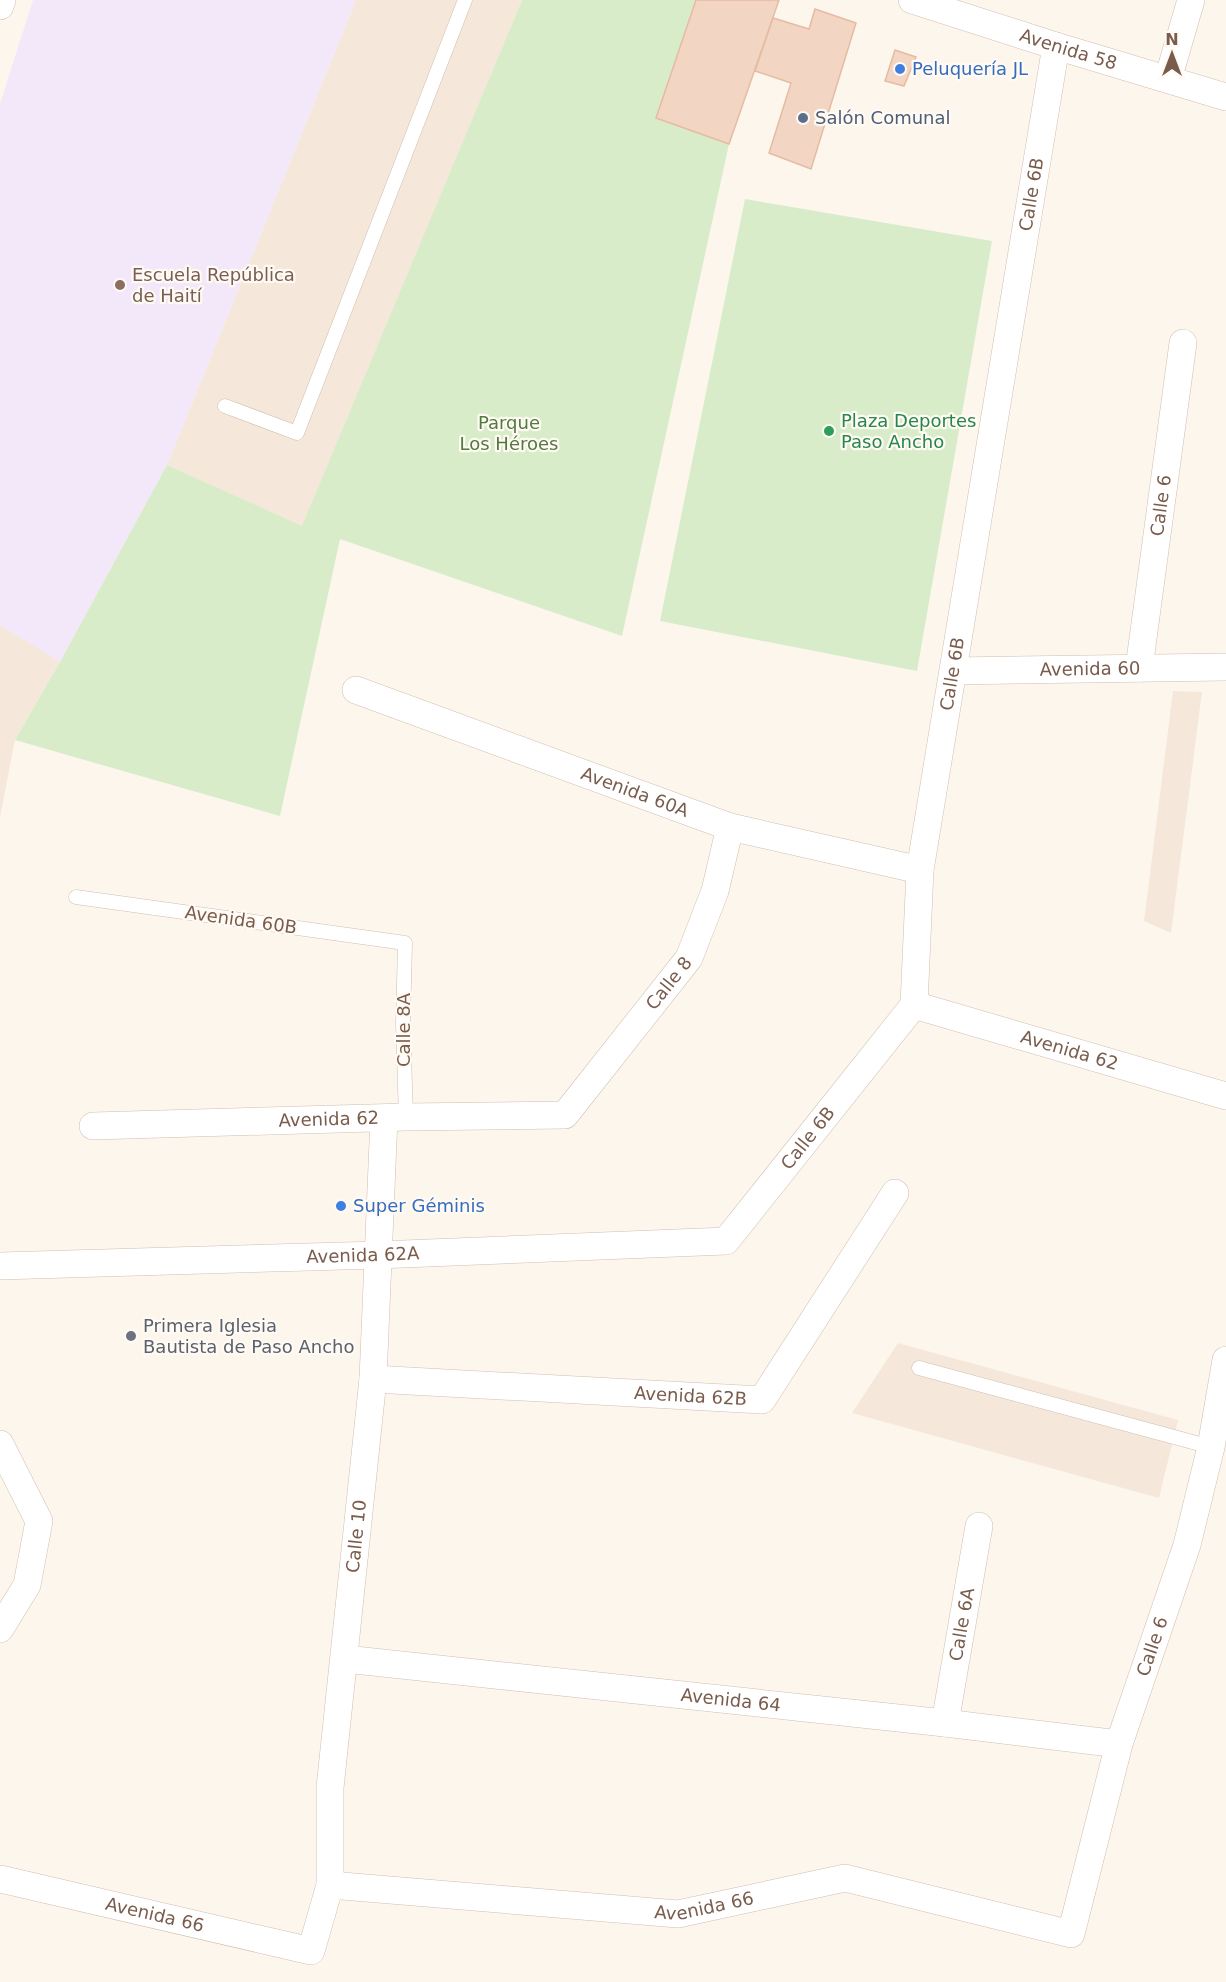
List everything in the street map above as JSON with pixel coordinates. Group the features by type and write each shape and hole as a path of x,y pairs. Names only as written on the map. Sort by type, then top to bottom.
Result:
{"street":[{"path":"0,6 2,0"},
{"name":"Avenida 58","path":"912,0 1226,97"},
{"path":"1168,80 1191,0"},
{"name":"Calle 6B","path":"726,1241 914,1005 920,870 1056,46"},
{"name":"Calle 6","path":"1138,668 1182,343"},
{"name":"Avenida 60","path":"954,670 1226,667"},
{"name":"Avenida 60A","path":"356,690 730,827 920,870"},
{"name":"Calle 8","path":"565,1115 689,958 715,891 730,827"},
{"name":"Avenida 62","path":"914,1005 1226,1096"},
{"name":"Avenida 62","path":"93,1126 395,1117 565,1115"},
{"name":"Calle 10","path":"311,1951 330,1885 330,1788 373,1379 378,1255 395,1117"},
{"name":"Avenida 62B","path":"373,1379 762,1400 895,1193"},
{"name":"Avenida 62A","path":"0,1266 378,1255 726,1241"},
{"name":"Calle 6","path":"1071,1934 1119,1744 1187,1545 1211,1447 1226,1360"},
{"path":"0,1444 39,1521 27,1585 0,1629"},
{"name":"Calle 6A","path":"945,1723 979,1526"},
{"name":"Avenida 64","path":"345,1659 945,1723 1119,1744"},
{"name":"Avenida 66","path":"330,1885 678,1914 845,1878 1071,1934"},
{"name":"Avenida 66","path":"0,1879 311,1951"}],"lane":[{"path":"225,406 297,433 465,0"},
{"name":"Avenida 60B","path":"76,897 405,943"},
{"name":"Calle 8A","path":"395,1117 403,1024 405,943"},
{"path":"919,1368 1211,1447"}],"shaded area":[{"name":"Escuela República de Haití","path":"33,0 356,0 167,465 60,662 0,625 0,104"},
{"path":"356,0 522,0 302,527 167,465"},
{"path":"0,624 60,662 15,740 0,817"},
{"path":"1173,691 1202,692 1171,933 1144,921"},
{"path":"898,1343 1178,1420 1159,1498 852,1413"}],"green space":[{"name":"Parque Los Héroes","path":"522,0 696,0 656,118 729,144 622,636 340,539 280,816 15,740 167,465 302,526"},
{"name":"Plaza Deportes Paso Ancho","path":"745,199 992,241 917,671 660,621"}],"building":[{"path":"696,0 779,0 729,144 656,118"},
{"name":"Salón Comunal","path":"815,9 856,23 811,169 769,153 791,83 755,71 773,18 809,29"},
{"name":"Peluquería JL","path":"895,50 916,57 904,86 885,81"}],"place":[{"name":"Peluquería JL","path":"900,69"},
{"name":"Salón Comunal","path":"803,118"},
{"name":"Escuela República de Haití","path":"120,285"},
{"name":"Plaza Deportes Paso Ancho","path":"829,431"},
{"name":"Super Géminis","path":"341,1206"},
{"name":"Primera Iglesia Bautista de Paso Ancho","path":"131,1336"}]}
